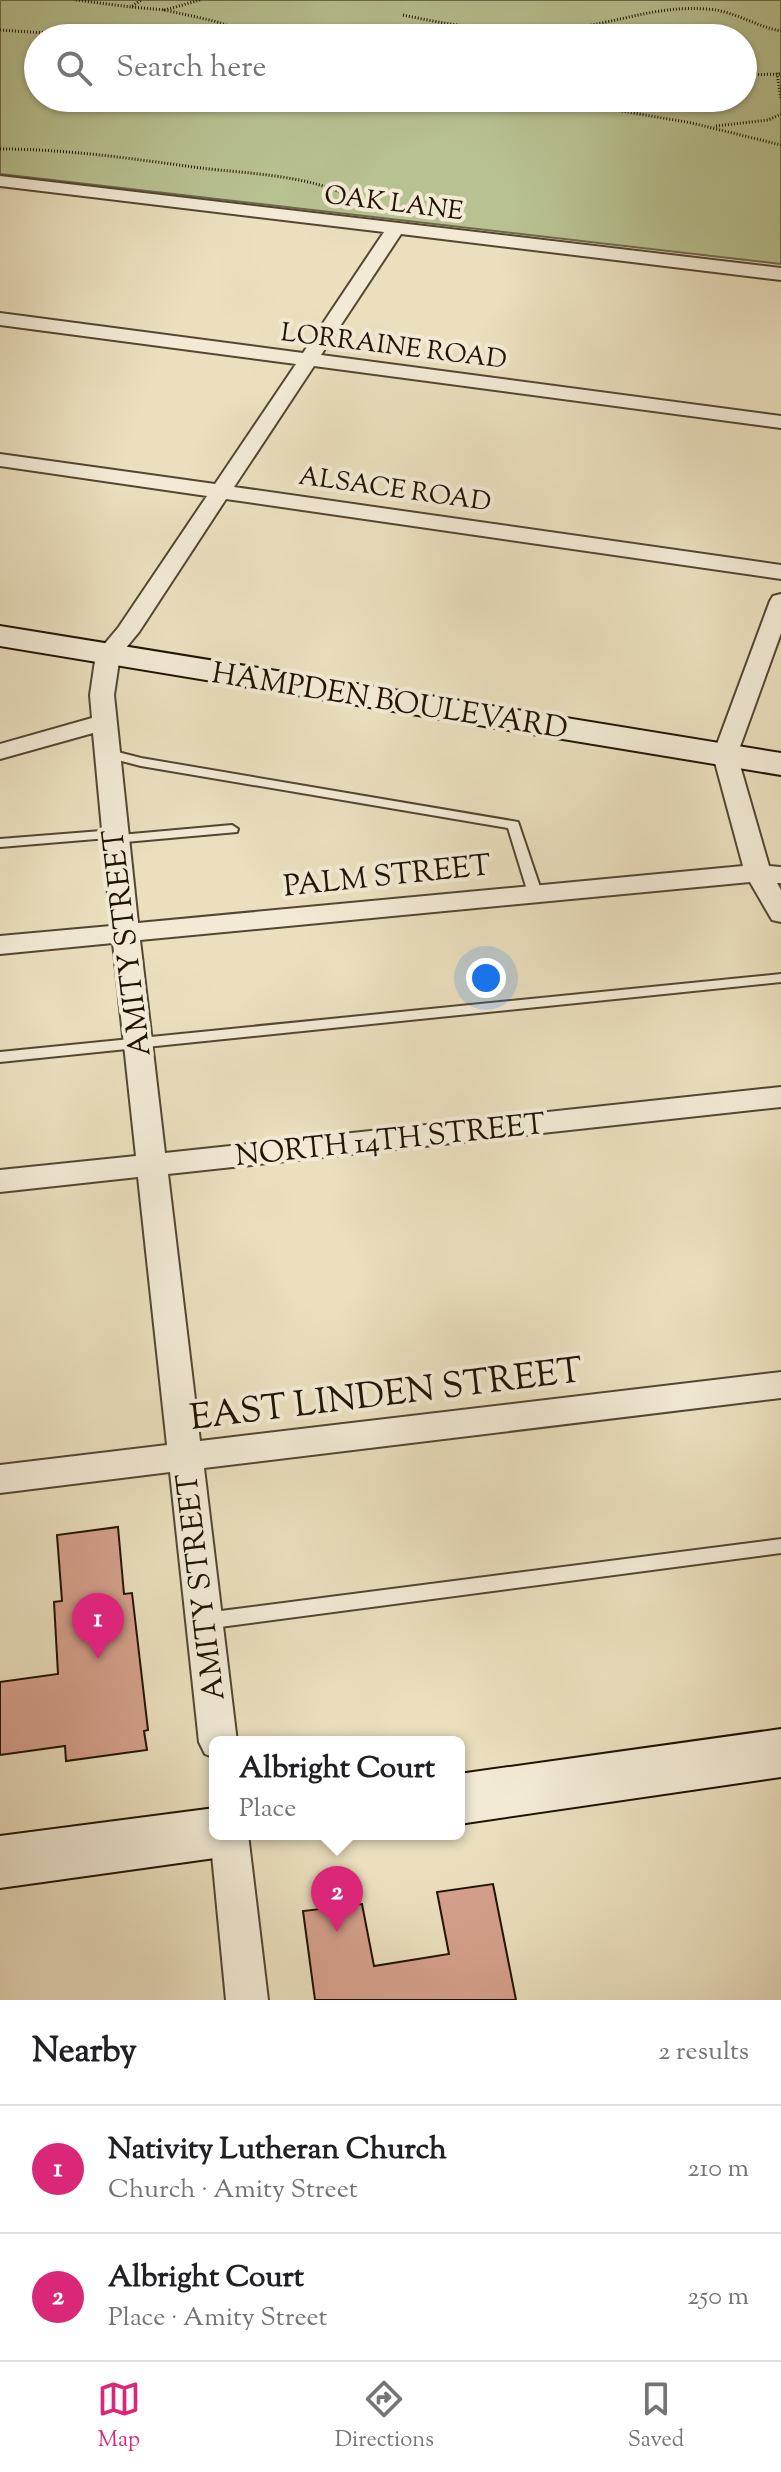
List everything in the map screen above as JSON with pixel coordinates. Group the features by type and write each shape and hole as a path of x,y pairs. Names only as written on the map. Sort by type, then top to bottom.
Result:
{"main road":[{"name":"HAMPDEN BOULEVARD","path":"0,636 781,764"},
{"path":"465,1798 781,1753"},
{"path":"0,1862 209,1834"}],"street":[{"name":"OAK LANE","path":"0,181 781,274"},
{"path":"108,654 127,632 308,360 389,228"},
{"name":"LORRAINE ROAD","path":"0,319 781,422"},
{"name":"ALSACE ROAD","path":"0,460 781,572"},
{"path":"781,601 725,755 770,874 781,914"},
{"name":"AMITY STREET","path":"108,654 102,695 114,837 217,1736"},
{"path":"0,752 104,722"},
{"name":"PALM STREET","path":"0,945 535,893 770,874"},
{"name":"NORTH 14TH STREET","path":"0,1181 781,1097"},
{"name":"EAST LINDEN STREET","path":"0,1479 781,1385"},
{"path":"230,1840 247,2000"}],"lane":[{"path":"106,753 513,825 535,893"},
{"path":"0,843 232,829"},
{"path":"0,1057 781,978"},
{"path":"205,1621 781,1546"}],"path":[{"path":"76,0 165,10 223,24"},
{"path":"131,7 141,0"},
{"path":"165,10 200,0"},
{"path":"595,24 661,9 730,12 753,24"},
{"path":"403,15 439,24"},
{"path":"757,26 781,31"},
{"path":"0,30 24,32"},
{"path":"757,75 779,74 781,99"},
{"path":"625,112 711,127 781,145"},
{"path":"711,127 768,120 781,114"},
{"path":"0,149 54,149 287,179 345,192 389,228"}],"green space":[{"path":"0,0 781,0 781,264 0,174"}],"building":[{"path":"118,1527 124,1594 132,1593 148,1730 144,1731 147,1750 66,1761 65,1746 0,1755 0,1682 58,1674 54,1602 62,1601 57,1535"},
{"path":"493,1884 516,2000 315,2000 303,1911 362,1904 374,1966 449,1954 437,1892"}],"place":[{"name":"Nativity Lutheran Church","path":"98,1659"},
{"name":"Albright Court","path":"337,1932"}]}
